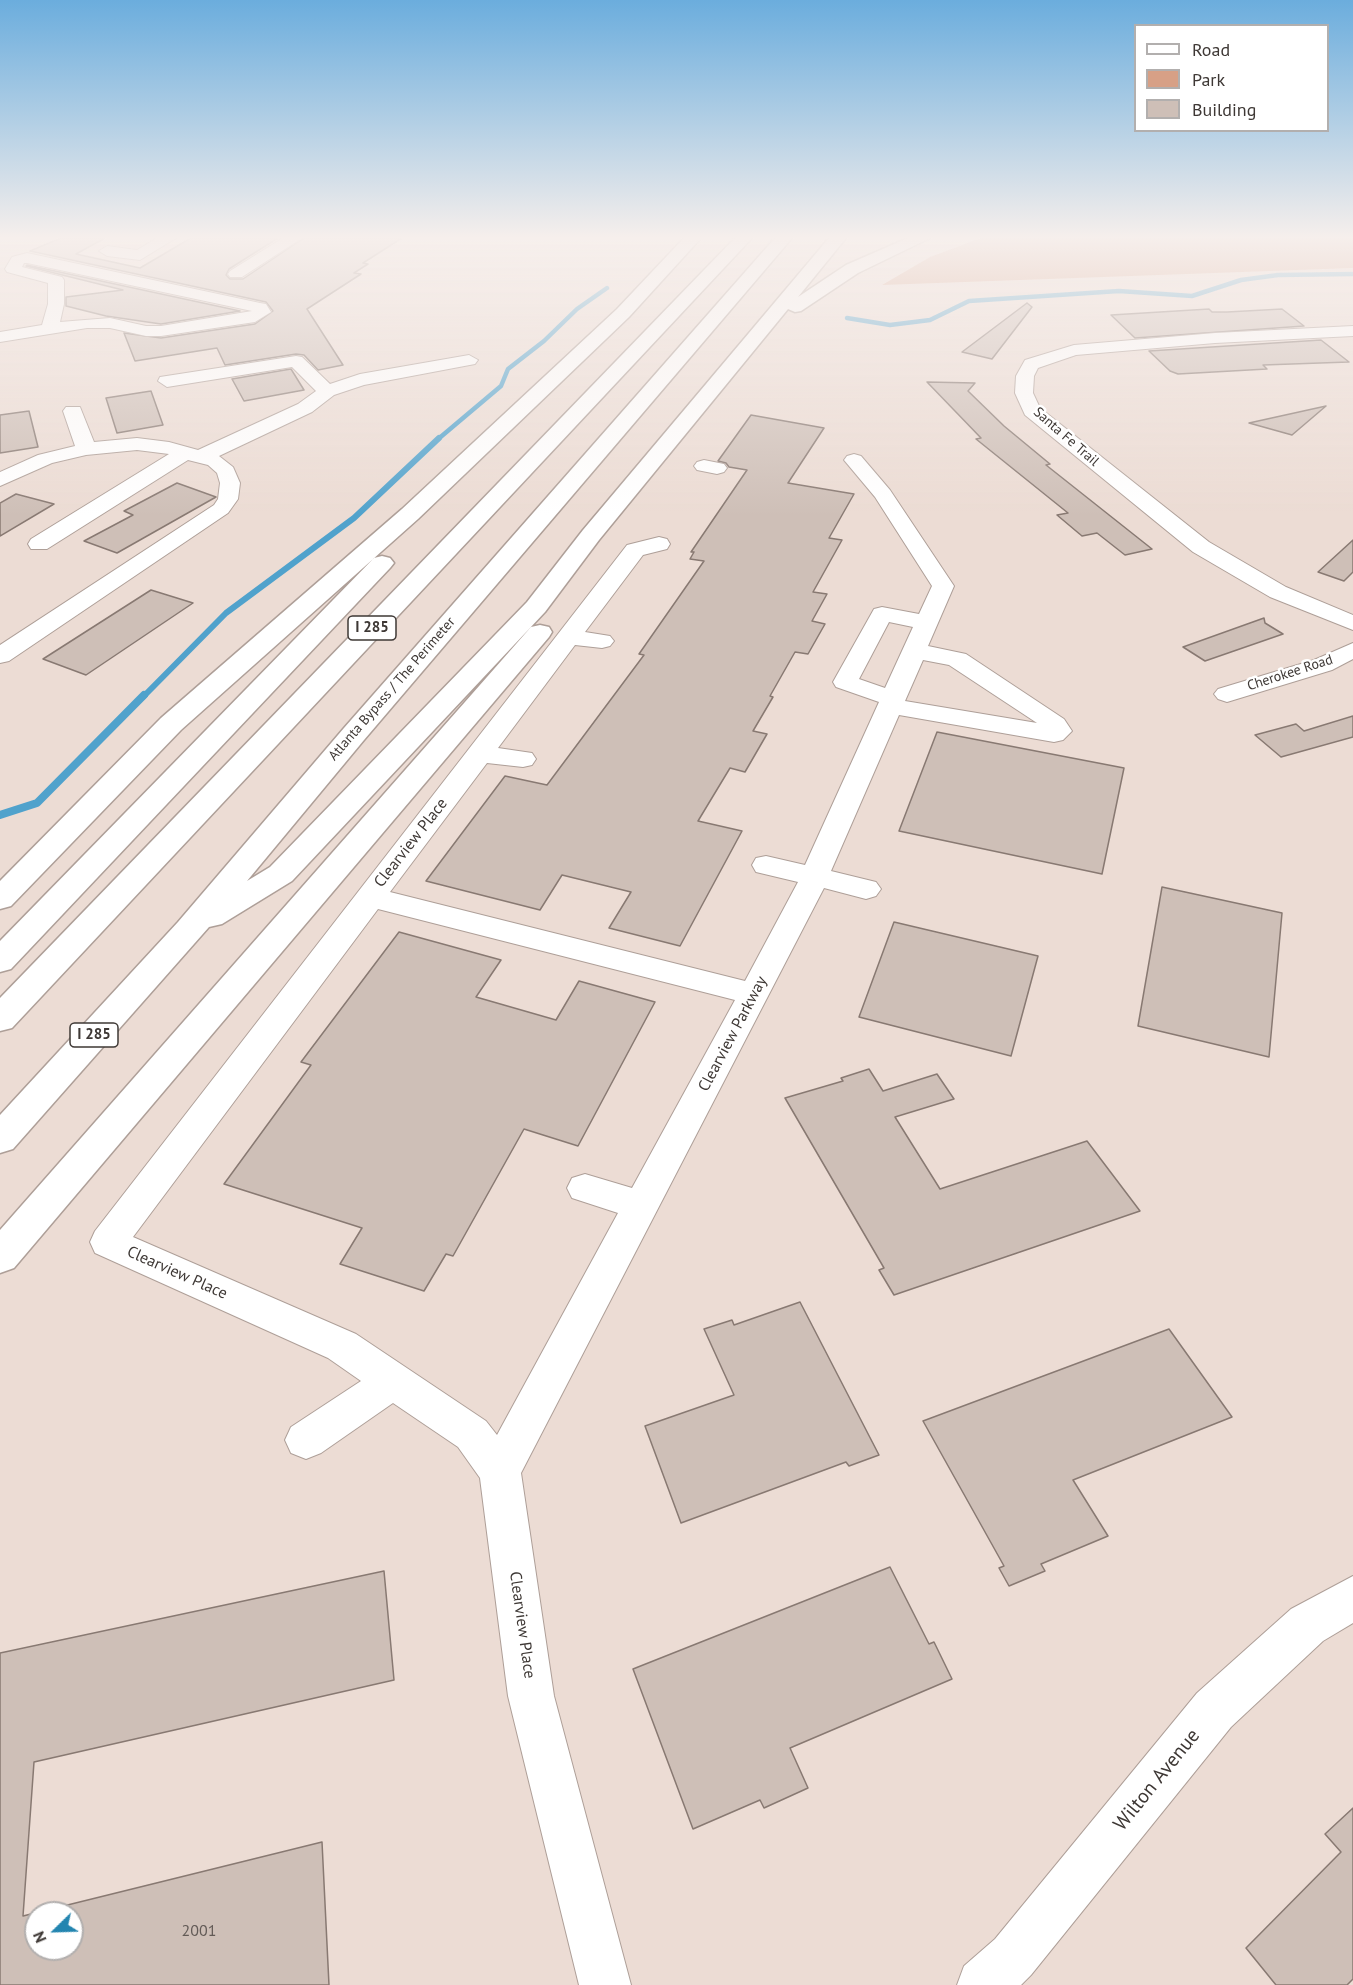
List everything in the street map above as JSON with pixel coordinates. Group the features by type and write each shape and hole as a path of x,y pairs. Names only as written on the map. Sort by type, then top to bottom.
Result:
{"highway":[{"path":"0,899 171,724 410,514 604,331"},
{"name":"I 285","path":"0,1019 656,331"},
{"name":"Atlanta Bypass / The Perimeter","path":"0,1139 189,930 703,331"},
{"path":"623,422 725,331"},
{"path":"189,930 281,874 536,607 591,535 761,331"},
{"path":"752,342 766,331"},
{"path":"0,961 484,456 548,383"},
{"path":"0,1257 530,645 565,599 586,556 591,535"}],"street":[{"path":"0,337 32,331"},
{"path":"144,331 163,331"},
{"name":"Santa Fe Trail","path":"1353,331 1215,338 1074,350 1031,364 1025,376 1024,393 1032,411 1201,547 1278,592 1353,624"},
{"path":"39,544 191,455 228,446 305,408 327,391 360,380 469,360"},
{"path":"167,381 296,361 327,391"},
{"path":"73,411 86,449"},
{"path":"0,480 45,459 86,449 137,444 214,461 226,471 230,483 228,499 221,509 0,656"},
{"name":"Clearview Parkway","path":"500,1471 814,877 892,702 898,648 943,585 883,494 854,460"},
{"name":"Clearview Place","path":"605,1985 531,1696 500,1471 472,1434 342,1346 108,1242 480,754 586,639 647,547"},
{"path":"898,648 957,659 1055,724 1059,731 1054,734 892,702 845,682 898,648"},
{"name":"Cherokee Road","path":"1227,694 1323,666 1353,650"},
{"path":"480,754 524,759"},
{"path":"766,865 866,889"},
{"path":"370,897 754,994"},
{"path":"585,1188 641,1206"},
{"path":"306,1440 393,1381"},
{"name":"Wilton Avenue","path":"983,1985 1013,1957 1214,1710 1307,1625 1353,1598"}],"building":[{"path":"210,331 321,331 343,365 318,370 304,355 296,354 225,365 217,348 135,361 124,333 161,338"},
{"path":"990,331 1014,331 992,359 962,352"},
{"path":"1127,331 1239,331 1135,338"},
{"path":"1321,340 1349,362 1263,365 1267,369 1178,374 1170,371 1149,351"},
{"path":"291,369 304,390 244,401 232,379"},
{"path":"927,382 975,383 968,391 1004,426 1050,464 1046,465 1152,549 1125,555 1097,533 1082,536 1057,515 1068,513 976,439 981,438"},
{"path":"151,391 163,425 117,433 106,398"},
{"path":"1326,406 1292,435 1249,423"},
{"path":"29,411 38,447 0,453 0,415"},
{"path":"751,415 824,428 788,483 854,494 829,538 842,540 813,592 827,594 812,621 825,624 808,654 795,652 770,696 773,697 753,731 767,734 745,772 730,768 698,821 742,831 680,946 609,928 631,892 562,875 540,910 426,881 505,776 547,785 644,655 639,654 704,561 690,559 694,552 691,552 747,470 729,467 726,463 718,461"},
{"path":"177,483 216,497 117,553 84,541 133,515 124,511"},
{"path":"16,494 54,504 0,536 0,503"},
{"path":"1353,540 1353,572 1344,581 1318,572"},
{"path":"151,590 193,603 86,675 43,659"},
{"path":"1264,618 1265,623 1283,634 1205,661 1183,647"},
{"path":"1353,716 1353,737 1281,757 1255,735 1296,724 1304,731"},
{"path":"937,732 1124,768 1102,874 899,831"},
{"path":"1162,887 1282,913 1269,1057 1138,1026"},
{"path":"894,922 1038,956 1011,1056 859,1017"},
{"path":"399,932 501,960 476,997 556,1020 579,981 655,1002 578,1146 524,1129 453,1256 446,1254 424,1291 340,1264 362,1228 224,1184 311,1065 301,1062"},
{"path":"869,1069 883,1091 937,1074 954,1099 895,1117 940,1189 1087,1141 1140,1211 894,1295 879,1270 884,1268 785,1098 843,1081 841,1078"},
{"path":"800,1302 879,1455 849,1466 846,1462 681,1523 645,1426 734,1395 704,1329 732,1320 734,1325"},
{"path":"1169,1329 1232,1417 1073,1480 1108,1536 1041,1564 1045,1571 1009,1586 999,1568 1004,1566 923,1421"},
{"path":"890,1567 929,1644 934,1642 952,1679 790,1748 808,1788 764,1808 760,1800 693,1829 633,1669"},
{"path":"384,1571 394,1680 34,1762 23,1916 24,1961 84,1961 84,1901 322,1842 329,1985 0,1985 0,1653"},
{"path":"1353,1808 1353,1979 1347,1985 1276,1985 1246,1948 1341,1852 1325,1834"}],"waterway":[{"path":"437,440 501,386 508,369 555,331"},
{"path":"143,697 226,613 354,518 439,438"},
{"path":"0,815 37,803 144,695"}]}
